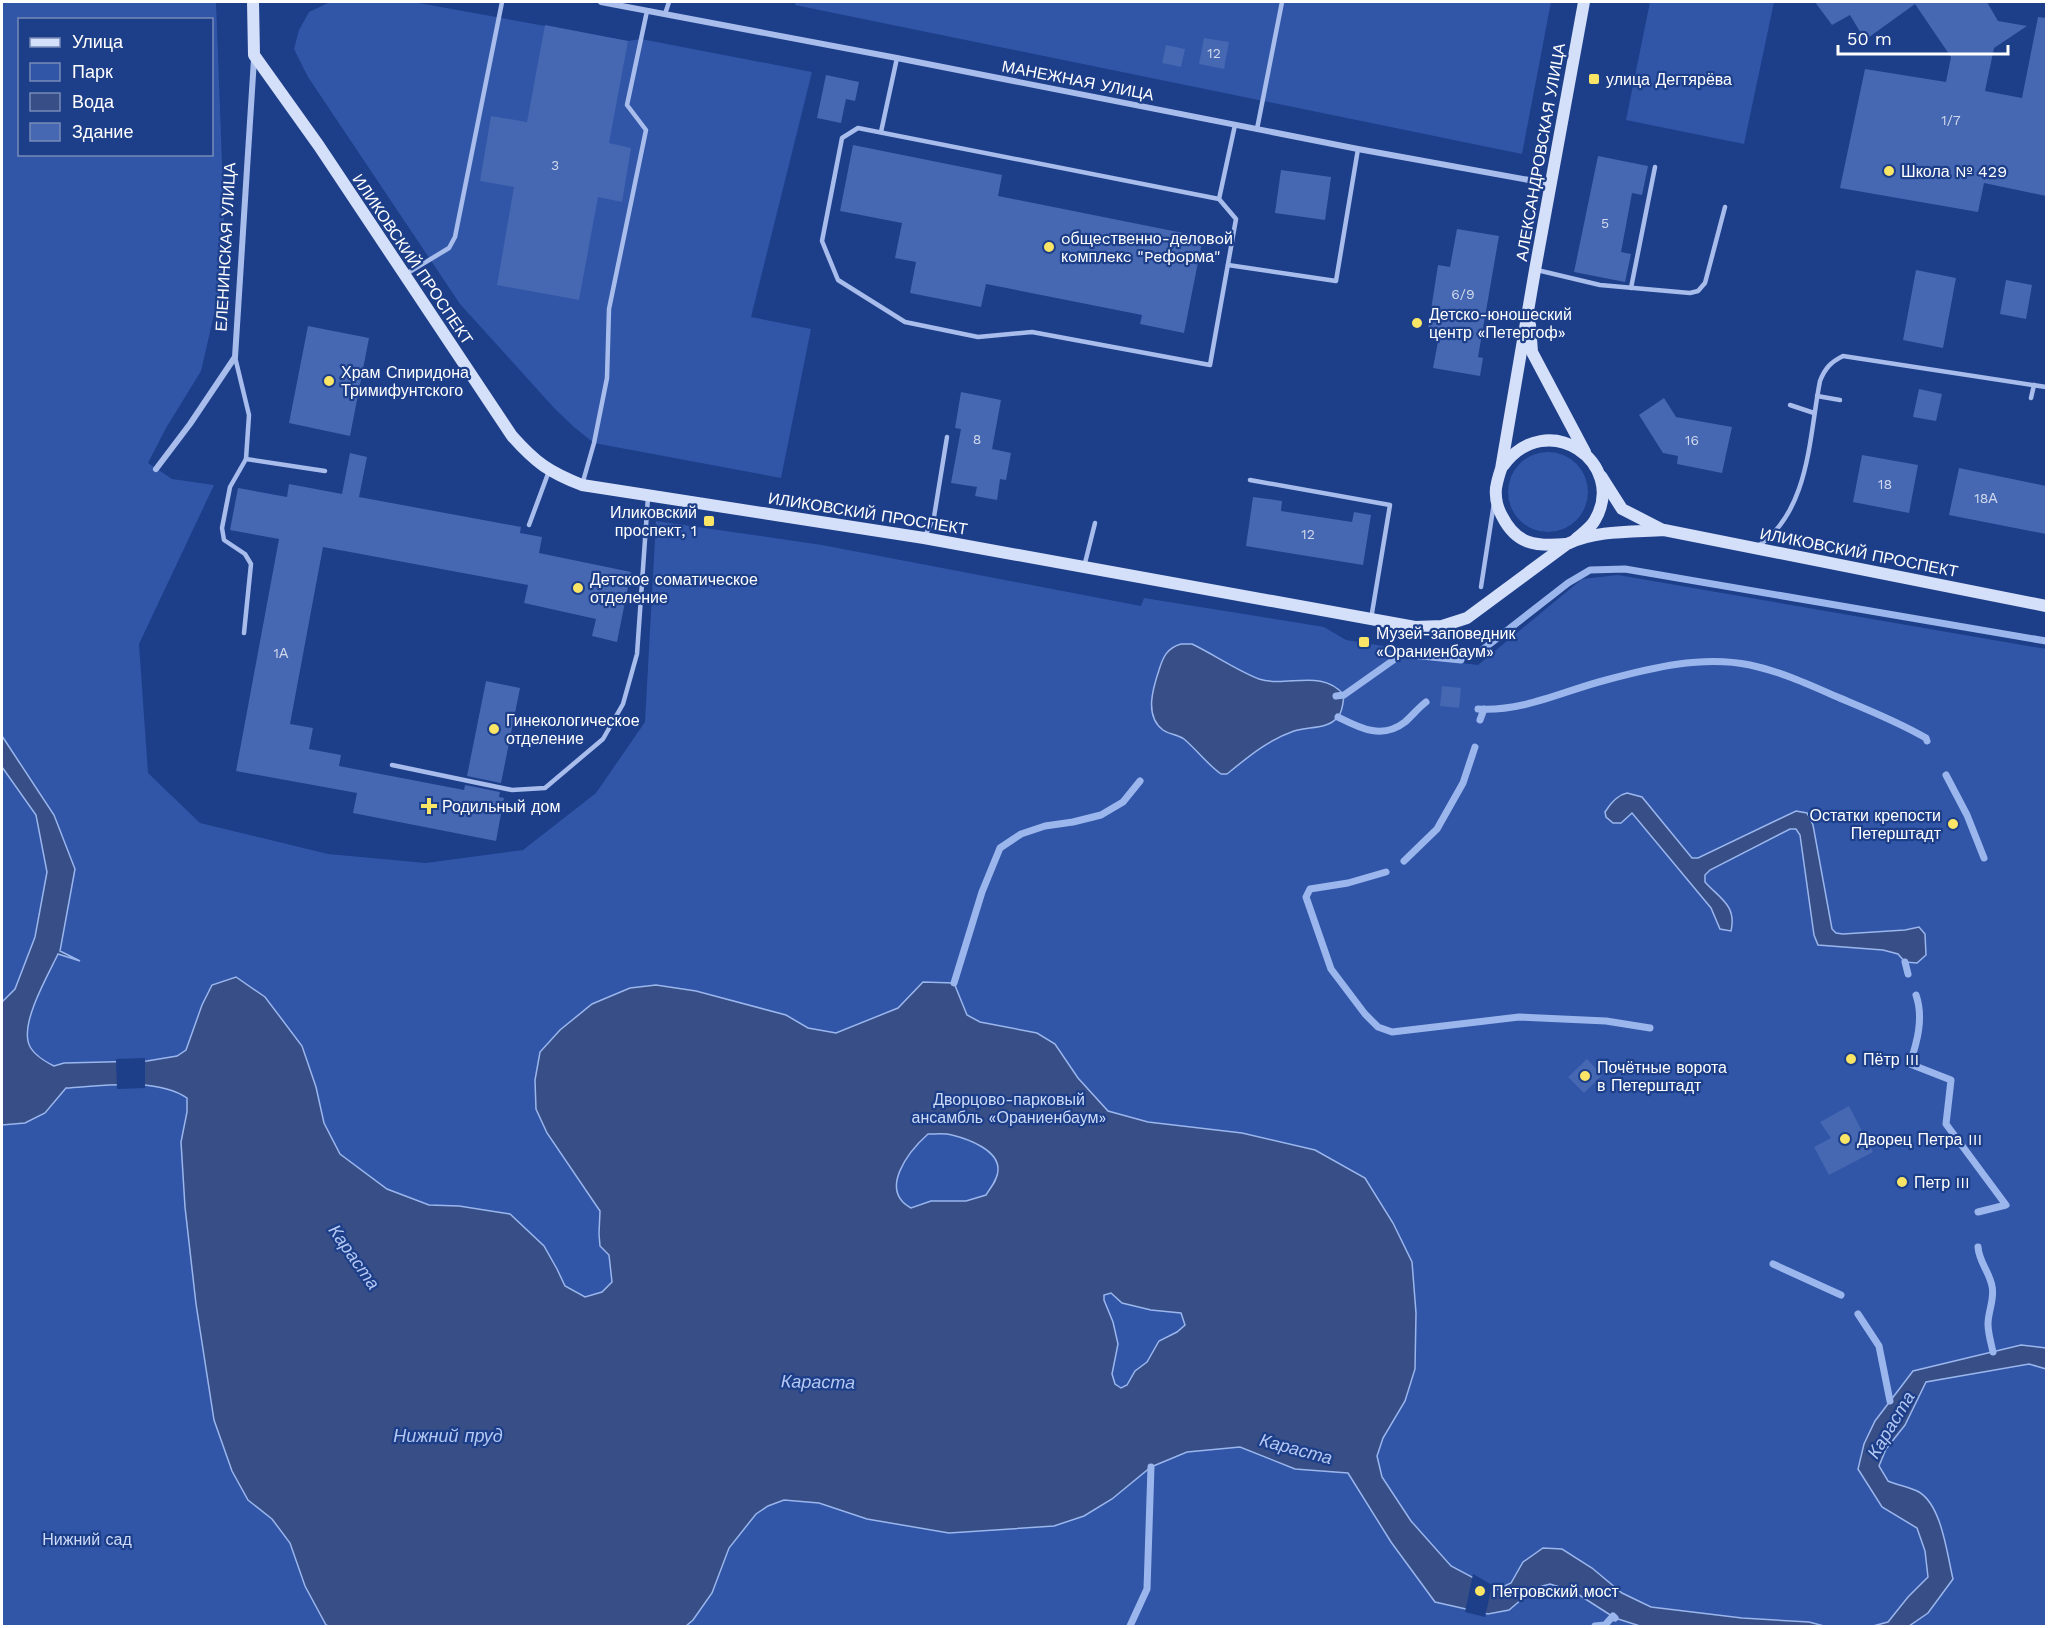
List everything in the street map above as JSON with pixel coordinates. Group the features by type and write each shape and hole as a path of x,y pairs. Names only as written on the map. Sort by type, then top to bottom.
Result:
{"main road":[{"name":"ЕЛЕНИНСКАЯ УЛИЦА","path":"254,2 254,55"},
{"name":"АЛЕКСАНДРОВСКАЯ УЛИЦА","path":"1496,489 1584,2"},
{"name":"ИЛИКОВСКИЙ ПРОСПЕКТ","path":"254,55 319,146 512,436 530,456 549,471 582,485 924,538 1416,627 1442,626 1467,618 1570,542 1612,533 1664,531 2046,606"},
{"name":"АЛЕКСАНДРОВСКАЯ УЛИЦА","path":"1528,309 1532,352 1587,455"},
{"path":"1496,489 1497,507 1508,527 1528,543 1546,546 1570,542 1595,521 1602,500 1601,479 1587,455 1565,442 1548,439 1527,444 1512,455 1501,469"},
{"name":"ИЛИКОВСКИЙ ПРОСПЕКТ","path":"1587,455 1622,509 1664,531"}],"street":[{"name":"МАНЕЖНАЯ УЛИЦА","path":"601,2 1358,149 1551,184"},
{"name":"ЕЛЕНИНСКАЯ УЛИЦА","path":"235,357 254,55"},
{"path":"156,469 190,424 235,357"}],"lane":[{"path":"404,275 449,248 455,237 502,2"},
{"path":"665,14 669,2"},
{"path":"1257,129 1282,2"},
{"path":"582,485 594,443 607,378 609,309 646,130 627,105 647,11"},
{"path":"881,132 897,58"},
{"path":"1219,199 1235,125"},
{"path":"858,128 881,132 1219,199 1236,219 1210,365 1032,332 978,337 905,322 838,280 822,241 842,138 858,128"},
{"path":"1228,265 1336,281 1358,149"},
{"path":"1631,288 1655,167"},
{"path":"1535,270 1600,285 1690,293 1698,291 1704,283 1725,207"},
{"path":"1755,548 1770,537 1791,506 1804,476 1817,396 1824,370 1831,362 1843,356 2046,387"},
{"path":"235,357 249,415 246,459 230,487 222,528 225,540 245,554 251,564 244,633"},
{"path":"2031,398 2034,385"},
{"path":"1817,396 1840,400"},
{"path":"1790,405 1814,413"},
{"path":"924,538 934,517 947,437"},
{"path":"246,459 325,471"},
{"path":"529,525 549,471"},
{"path":"1250,480 1390,505 1371,619"},
{"path":"1481,587 1496,489"},
{"path":"392,765 512,790 545,788 603,738 623,704 637,654 648,495"},
{"path":"1084,567 1095,523"}],"green space":[{"name":"Дворцово-парковый ансамбль «Ораниенбаум»","path":"2,2 216,2 224,218 219,293 201,371 166,428 148,463 172,479 214,485 139,644 148,773 200,823 328,854 426,863 523,850 596,793 645,722 656,521 822,545 1141,606 1144,598 1324,627 1346,640 1383,646 1400,656 1478,665 1582,579 1618,575 2046,649 2046,1626 2,1626"},
{"path":"330,2 413,2 628,41 641,39 812,72 751,317 811,329 781,478 594,443 555,409 460,304 308,77 294,49 299,30 309,12"},
{"path":"796,2 1551,2 1522,154 795,5"},
{"path":"1650,2 1774,2 1744,144 1626,120"},
{"path":"1548,452 1563,455 1576,464 1585,477 1588,492 1585,507 1576,520 1563,529 1548,532 1533,529 1520,520 1511,507 1508,492 1511,477 1520,464 1533,455"}],"water":[{"path":"1181,644 1192,644 1259,679 1281,682 1315,680 1325,682 1344,695 1341,712 1334,721 1328,724 1299,729 1276,739 1227,774 1221,774 1184,739 1163,730 1154,717 1152,702 1154,685 1161,665 1169,651"},
{"name":"Нижний пруд","path":"2,736 54,815 75,869 60,951 80,961 58,954 37,997 27,1032 29,1045 34,1053 54,1066 64,1063 147,1061 177,1056 186,1050 202,1005 212,985 236,977 265,997 302,1046 316,1087 324,1123 340,1154 387,1189 429,1205 459,1206 510,1214 544,1246 565,1286 585,1297 602,1292 612,1282 609,1255 600,1246 600,1211 547,1133 536,1109 535,1080 540,1052 560,1030 592,1004 630,988 656,985 696,991 786,1015 808,1028 836,1033 898,1008 923,982 954,983 967,1015 980,1022 1037,1033 1055,1044 1078,1078 1108,1111 1148,1122 1242,1133 1315,1150 1365,1178 1393,1223 1412,1262 1416,1313 1415,1369 1405,1401 1383,1438 1377,1456 1382,1477 1411,1521 1451,1566 1496,1590 1511,1583 1523,1562 1543,1548 1562,1549 1592,1568 1622,1593 1651,1607 1742,1618 1809,1622 1824,1626 1640,1626 1615,1618 1573,1591 1550,1584 1535,1588 1509,1610 1488,1614 1435,1602 1391,1542 1348,1473 1295,1469 1240,1447 1187,1452 1151,1467 1112,1499 1084,1516 1054,1526 949,1533 867,1519 819,1503 784,1500 756,1514 729,1548 712,1593 686,1626 326,1625 305,1586 290,1543 272,1519 248,1500 232,1471 214,1420 196,1304 185,1207 181,1142 187,1112 187,1098 175,1091 145,1085 66,1088 45,1113 25,1123 2,1125 2,1002 15,989 35,937 47,872 36,815 2,767","holes":["928,1134 949,1134 966,1139 988,1151 997,1163 998,1173 986,1195 966,1201 931,1201 911,1208 901,1200 897,1191 900,1171 913,1150","1111,1293 1122,1303 1151,1310 1181,1313 1185,1325 1159,1341 1147,1362 1135,1371 1127,1385 1121,1388 1115,1384 1112,1374 1118,1344 1113,1322 1104,1300 1104,1295"]},
{"path":"1627,793 1642,797 1692,858 1698,858 1796,811 1807,813 1813,825 1832,929 1836,933 1843,934 1919,927 1925,934 1926,955 1917,963 1905,962 1898,954 1883,950 1818,945 1814,935 1800,835 1796,829 1790,829 1710,870 1705,875 1705,882 1726,903 1731,915 1731,931 1720,929 1711,908 1632,813 1621,823 1613,823 1606,817 1605,812 1612,803"},
{"name":"Караста","path":"2021,1345 2046,1348 2046,1369 2029,1364 1926,1382 1905,1425 1886,1449 1879,1466 1888,1481 1919,1492 1933,1508 1942,1531 1953,1579 1928,1613 1909,1626 1873,1626 1888,1622 1928,1577 1925,1551 1917,1528 1882,1507 1858,1469 1864,1444 1875,1421 1913,1371"}],"pier":[{"path":"145,1058 145,1088 117,1089 116,1059"},
{"path":"1473,1574 1492,1585 1485,1617 1465,1612"}],"building":[{"path":"1815,2 1987,2 1998,21 2027,26 1994,48 1985,91 2022,98 2038,17 2046,18 2046,196 1984,183 1978,212 1840,188 1865,69 1946,82 1951,57 1915,4 1865,40 1850,15 1832,25"},
{"path":"545,25 628,41 609,143 631,148 622,202 598,197 579,300 497,285 514,187 480,181 491,116 527,122"},
{"path":"1204,38 1229,42 1224,69 1199,64"},
{"path":"1166,45 1185,49 1181,67 1162,63"},
{"path":"826,75 859,82 855,101 846,99 841,123 817,118"},
{"name":"oбщеcтвенно-деловoй кoмплeкc \"Peфoрма\"","path":"853,145 1002,175 998,196 1203,237 1184,333 1140,324 1142,315 986,284 981,307 910,293 916,262 895,258 902,223 840,211"},
{"path":"1598,156 1648,166 1642,195 1632,193 1621,252 1631,254 1625,282 1574,272"},
{"path":"1281,170 1331,177 1325,220 1275,213"},
{"path":"1457,229 1499,236 1478,357 1483,358 1480,376 1433,368 1440,331 1428,329 1438,265 1450,267"},
{"path":"1916,270 1956,278 1943,348 1903,340"},
{"path":"2006,280 2032,285 2026,319 2000,314"},
{"name":"Храм Спиридона Тримифунтского","path":"308,326 369,338 350,436 289,423"},
{"path":"1919,389 1942,394 1936,421 1913,417"},
{"path":"961,392 1001,400 992,449 1011,453 1006,480 1000,479 997,500 975,496 977,487 951,483 961,429 955,428"},
{"path":"1664,398 1676,417 1732,427 1722,473 1677,464 1678,456 1663,453 1639,415"},
{"path":"350,453 367,457 359,497 521,527 520,533 542,537 539,553 631,572 617,642 592,636 596,619 524,603 528,585 323,547 290,724 313,728 309,749 341,755 339,766 464,790 465,785 500,792 499,797 504,798 496,841 353,813 357,793 236,771 279,539 230,530 238,488 287,497 289,484 342,494"},
{"path":"1862,455 1918,465 1909,513 1853,502"},
{"path":"1959,468 2046,486 2046,534 1949,515"},
{"path":"1253,497 1282,501 1281,511 1352,522 1354,512 1371,515 1363,565 1246,546"},
{"name":"Гинекологическое отделение","path":"486,681 520,688 501,783 467,776"},
{"path":"1442,686 1461,688 1459,708 1440,706"},
{"name":"Почётные ворота в Петерштадт","path":"1587,1059 1602,1075 1584,1093 1568,1077"},
{"name":"Дворец Петра III","path":"1849,1106 1873,1152 1829,1175 1814,1147 1831,1138 1820,1122"}],"waterway":[{"path":"1482,650 1568,583 1590,570 1625,569 2046,641"},
{"path":"1336,696 1344,695 1402,654 1461,660"},
{"path":"1478,709 1527,704 1659,667 1695,662 1732,662 1783,674 1804,682 1893,721 1926,738 1927,741"},
{"path":"1338,717 1363,728 1388,730 1405,722 1426,702"},
{"path":"1480,720 1484,709"},
{"path":"1404,861 1437,829 1463,783 1475,747"},
{"path":"1946,775 1967,815 1984,858"},
{"path":"954,983 982,892 1000,848 1021,834 1045,826 1101,815 1123,802 1140,781"},
{"path":"1386,872 1348,883 1310,889 1306,897 1331,969 1365,1014 1378,1027 1392,1032 1519,1017 1606,1021 1650,1028"},
{"path":"1905,962 1908,974"},
{"path":"1916,995 1919,1021 1910,1064 1951,1080 1946,1124 2006,1205 1978,1212"},
{"path":"1978,1247 1992,1286 1993,1296 1988,1324 1993,1352"},
{"path":"1773,1264 1841,1295"},
{"name":"Караста","path":"1858,1314 1879,1346 1890,1401"},
{"path":"1130,1626 1147,1589 1151,1467"},
{"path":"1595,1626 1605,1625 1613,1616 1615,1618"}],"place":[{"name":"улица Дегтярёва","path":"1594,79"},
{"name":"Школа № 429","path":"1889,171"},
{"name":"oбщеcтвенно-деловoй кoмплeкc \"Peфoрма\"","path":"1049,247"},
{"name":"Детско-юношеский центр «Петергоф»","path":"1417,323"},
{"name":"Храм Спиридона Тримифунтского","path":"329,381"},
{"name":"Иликовский проспект, 1","path":"709,521"},
{"name":"Детское соматическое отделение","path":"578,588"},
{"name":"Музей-заповедник «Ораниенбаум»","path":"1364,642"},
{"name":"Гинекологическое отделение","path":"494,729"},
{"name":"Родильный дом","path":"429,806"},
{"name":"Остатки крепости Петерштадт","path":"1953,824"},
{"name":"Пётр III","path":"1851,1059"},
{"name":"Почётные ворота в Петерштадт","path":"1585,1076"},
{"name":"Дворец Петра III","path":"1845,1139"},
{"name":"Петр III","path":"1902,1182"},
{"name":"Петровский мост","path":"1480,1591"}],"park label":[{"name":"Нижний сад","path":"87,1539"}]}
